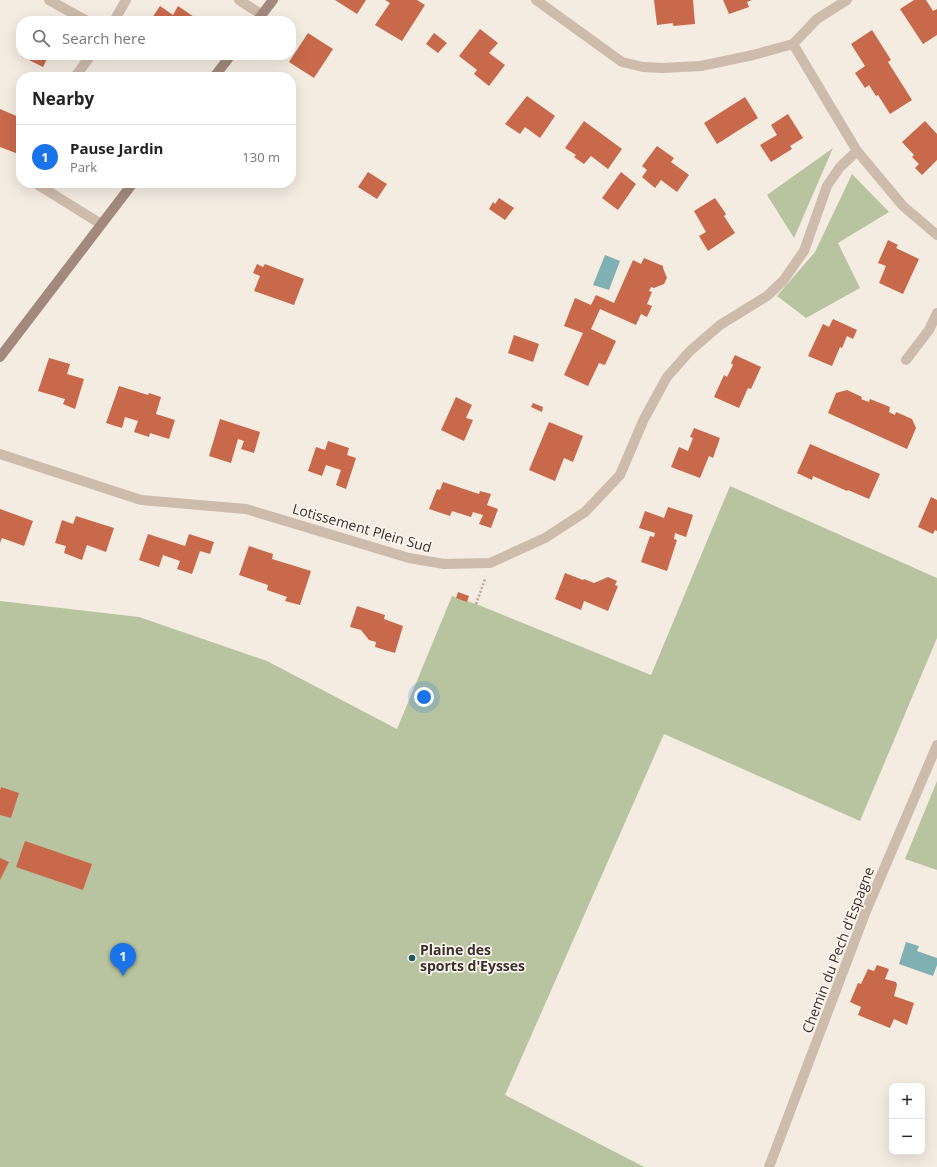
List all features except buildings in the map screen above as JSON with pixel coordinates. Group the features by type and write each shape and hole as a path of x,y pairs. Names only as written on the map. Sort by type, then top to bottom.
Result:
{"main road":[{"path":"262,16 274,0"},
{"path":"218,72 226,60"},
{"path":"0,357 129,188"}],"street":[{"path":"49,0 78,16"},
{"path":"117,16 126,0"},
{"path":"239,0 258,16"},
{"path":"536,0 622,62 643,67 664,68 701,66 753,55 793,44 817,19 847,0"},
{"path":"793,44 857,151 903,206 937,235"},
{"path":"79,72 87,60"},
{"name":"Lotissement Plein Sud","path":"0,454 140,500 246,509 409,558 444,564 490,563 545,538 585,512 620,475 644,419 667,377 690,352 720,325 767,296 783,280 804,251 827,186 840,166 857,151"},
{"path":"42,188 101,224"},
{"path":"906,360 929,330 937,313"},
{"name":"Chemin du Pech d'Espagne","path":"769,1167 866,911 937,745"}],"path":[{"path":"476,604 490,563"}],"green space":[{"path":"833,148 794,238 767,195"},
{"path":"852,174 889,212 838,243 860,288 806,318 777,296 815,252"},
{"name":"Plaine des sports d'Eysses","path":"730,486 937,578 937,638 860,821 664,734 505,1095 644,1167 0,1167 0,601 139,617 267,661 397,729 452,596 476,604 651,675"},
{"path":"937,781 937,870 905,859"}],"water":[{"path":"605,255 620,261 609,290 593,285"},
{"path":"906,942 919,946 917,951 937,958 937,965 933,976 899,964"}],"place":[{"name":"Plaine des sports d'Eysses","path":"412,958"},
{"name":"Pause Jardin","path":"123,976"}]}
